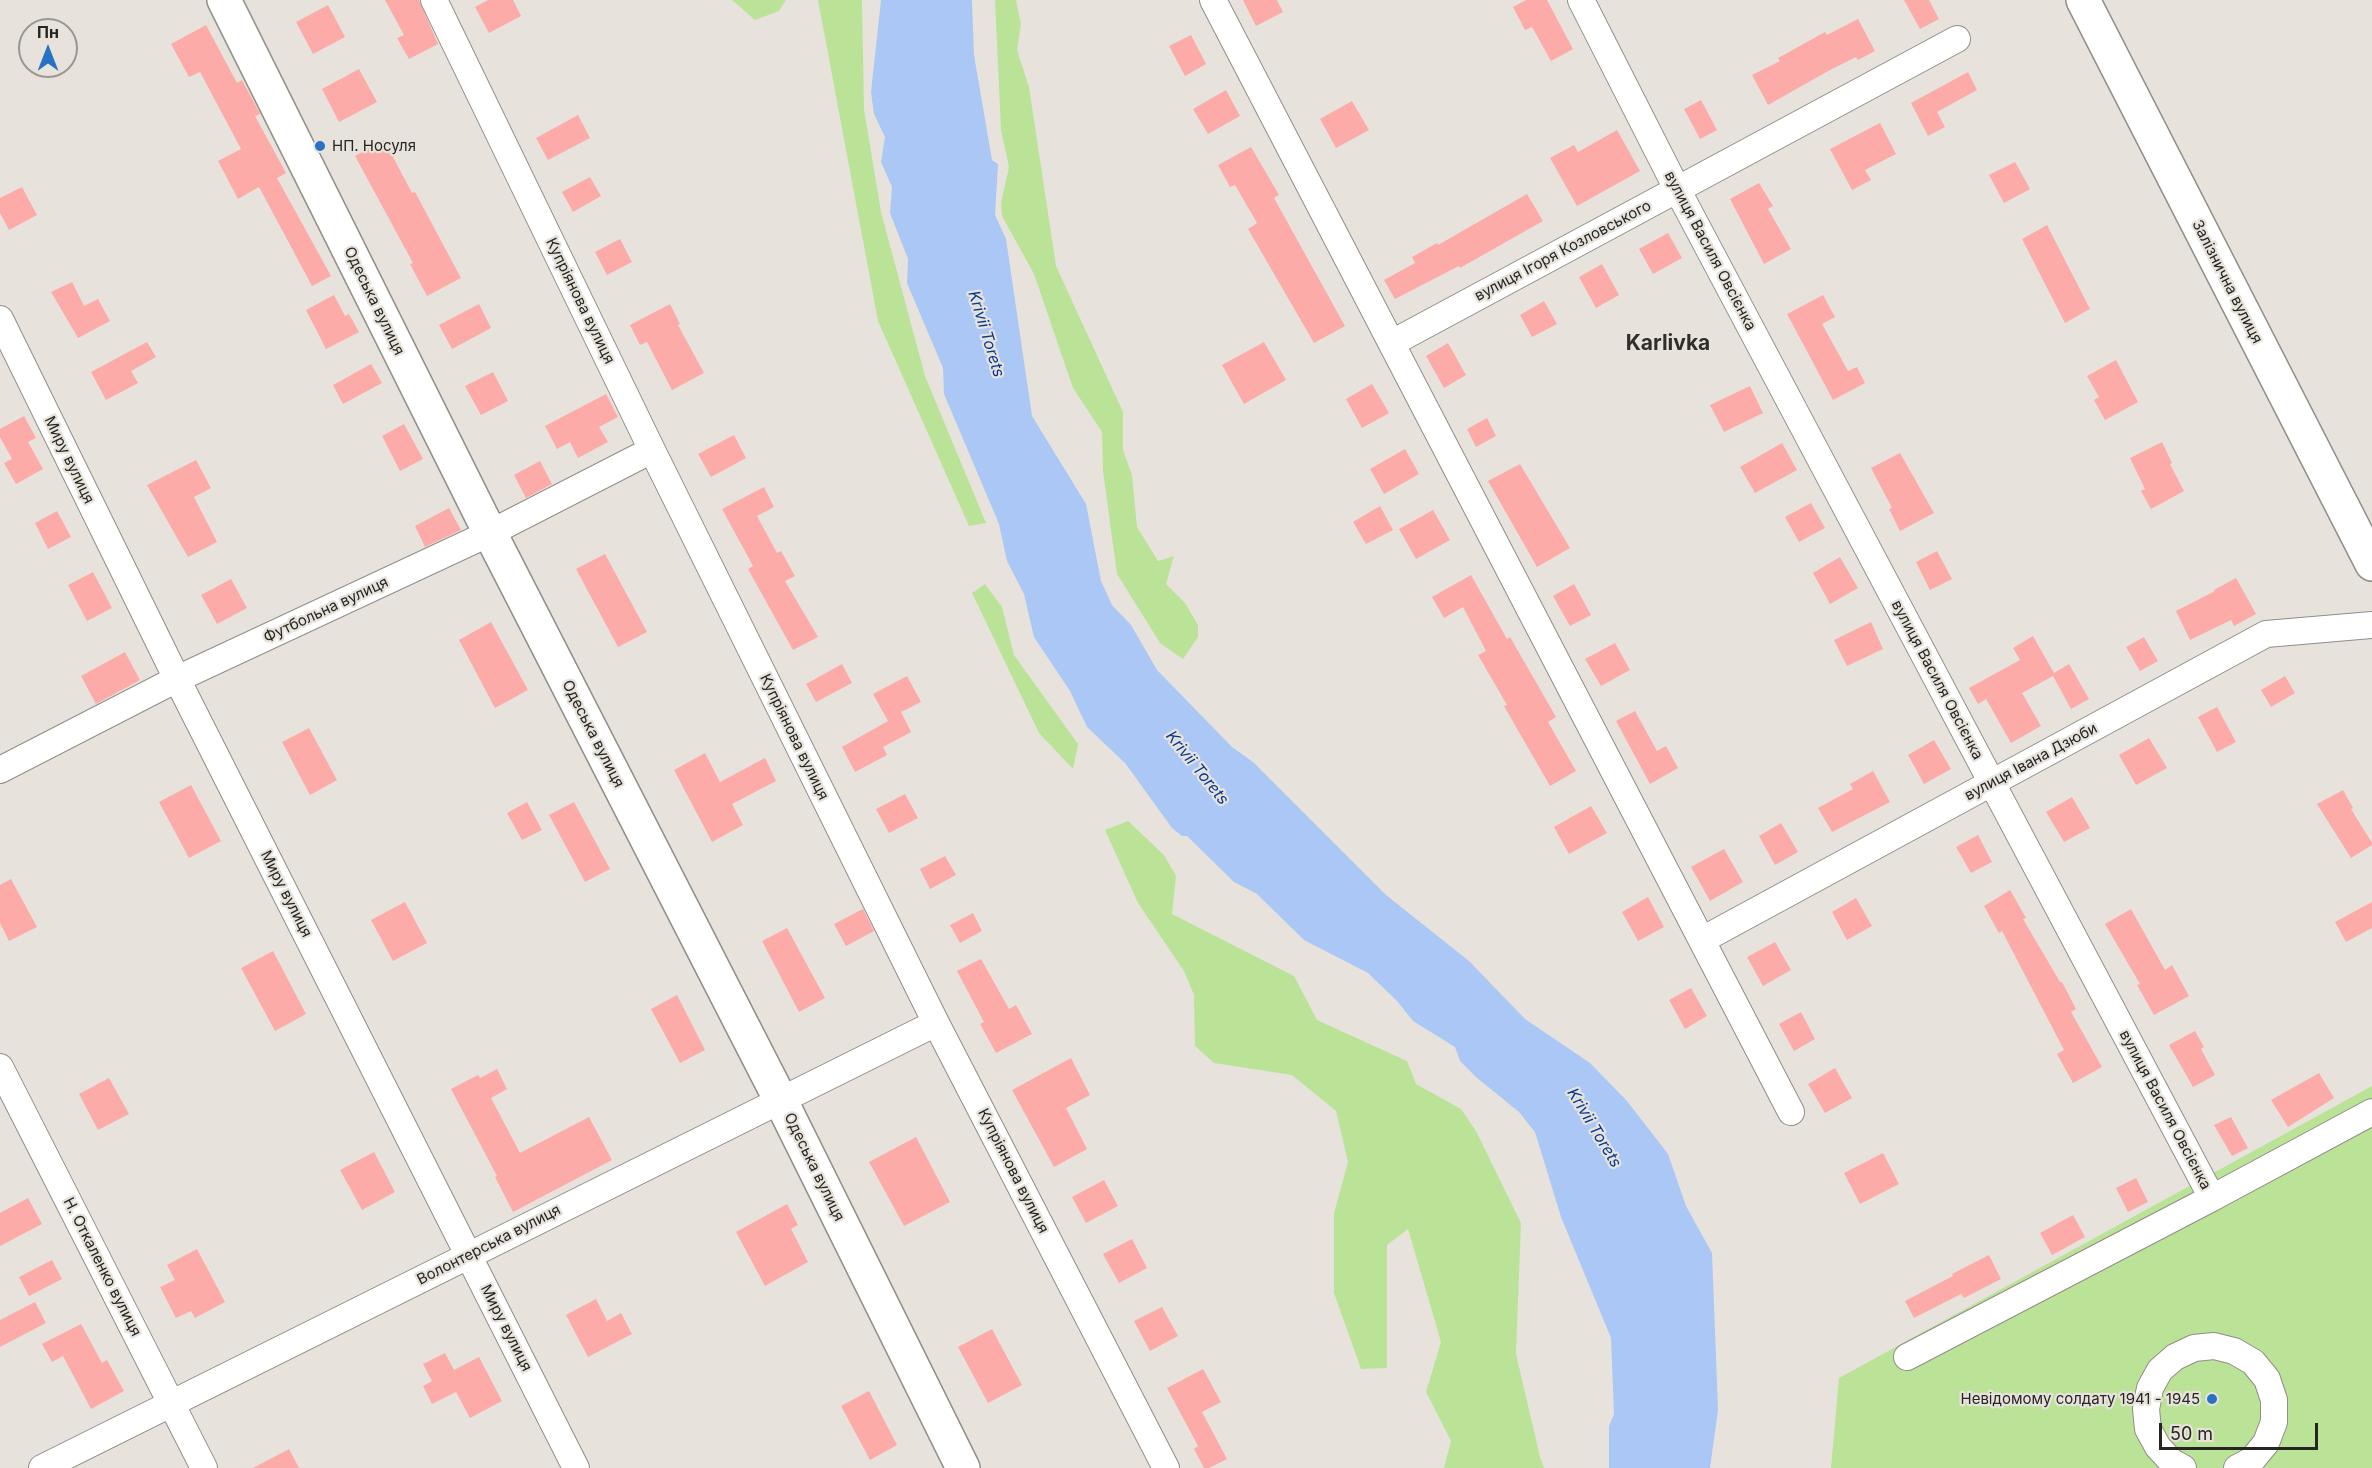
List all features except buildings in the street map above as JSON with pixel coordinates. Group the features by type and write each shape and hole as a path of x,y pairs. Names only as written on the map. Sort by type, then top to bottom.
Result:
{"street":[{"name":"Одеська вулиця","path":"224,0 490,533 780,1099 963,1468"},
{"name":"Купріянова вулиця","path":"434,0 652,450 936,1023 1166,1468"},
{"path":"1213,0 1791,1112"},
{"name":"вулиця Василя Овсієнка","path":"1581,0 1677,189 2212,1198 2372,1112"},
{"name":"Залізнична вулиця","path":"2083,0 2372,564"},
{"name":"вулиця Ігоря Козловського","path":"1392,343 1957,39"},
{"name":"Миру вулиця","path":"0,319 177,679 576,1468"},
{"name":"Футбольна вулиця","path":"0,770 177,679 490,533 652,450"},
{"name":"вулиця Івана Дзюби","path":"1702,940 2266,634 2372,625"},
{"name":"Волонтерська вулиця","path":"42,1468 936,1023"},
{"name":"Н. Откаленко вулиця","path":"0,1066 204,1468"},
{"path":"1907,1357 2212,1198"},
{"path":"2183,1468 2172,1462 2157,1447 2148,1429 2146,1408 2150,1388 2160,1371 2175,1357 2194,1348 2214,1346 2234,1351 2253,1362 2267,1379 2274,1400 2274,1422 2266,1443 2252,1460 2237,1468"}],"green space":[{"path":"732,0 786,0 779,11 755,20"},
{"path":"818,0 862,0 864,109 881,212 925,376 986,523 969,526 878,321"},
{"path":"995,0 1016,0 1021,24 1017,50 1029,87 1056,266 1123,412 1123,450 1132,475 1137,527 1158,561 1174,556 1166,584 1185,603 1198,625 1198,637 1183,659 1160,643 1117,574 1103,471 1102,432 1073,388 1034,274 1002,216 1001,203 1009,167 1001,130"},
{"path":"985,584 1002,607 1014,655 1078,744 1073,769 1039,733 972,593"},
{"path":"1128,821 1164,855 1176,876 1172,914 1294,976 1317,1020 1407,1061 1416,1084 1461,1109 1476,1131 1521,1223 1516,1354 1544,1468 1444,1468 1451,1441 1426,1392 1441,1342 1408,1229 1387,1245 1387,1368 1361,1369 1334,1293 1334,1213 1348,1162 1336,1111 1292,1075 1214,1063 1195,1046 1194,995 1184,971 1138,903 1105,830"},
{"path":"2372,1086 2372,1468 1831,1468 1839,1378"}],"water":[{"name":"Krivii Torets","path":"881,0 972,0 974,55 992,160 998,164 995,215 1006,239 1032,416 1086,504 1101,581 1112,605 1131,625 1157,670 1232,747 1253,762 1386,895 1469,961 1525,1019 1590,1063 1627,1101 1668,1154 1686,1206 1712,1253 1718,1410 1710,1468 1609,1468 1609,1426 1614,1414 1611,1338 1561,1217 1535,1132 1519,1112 1460,1061 1455,1047 1413,1021 1397,1001 1368,973 1304,940 1257,894 1234,882 1187,836 1182,836 1172,828 1125,763 1087,727 1070,691 1034,637 1024,594 1007,561 999,524 944,394 943,368 907,283 908,259 890,213 892,187 881,162 885,137 874,114 871,92"}],"place":[{"name":"НП. Носуля","path":"320,146"},
{"name":"Невідомому солдату 1941 - 1945","path":"2212,1399"}],"district":[{"name":"Karlivka","path":"1668,344"}]}
